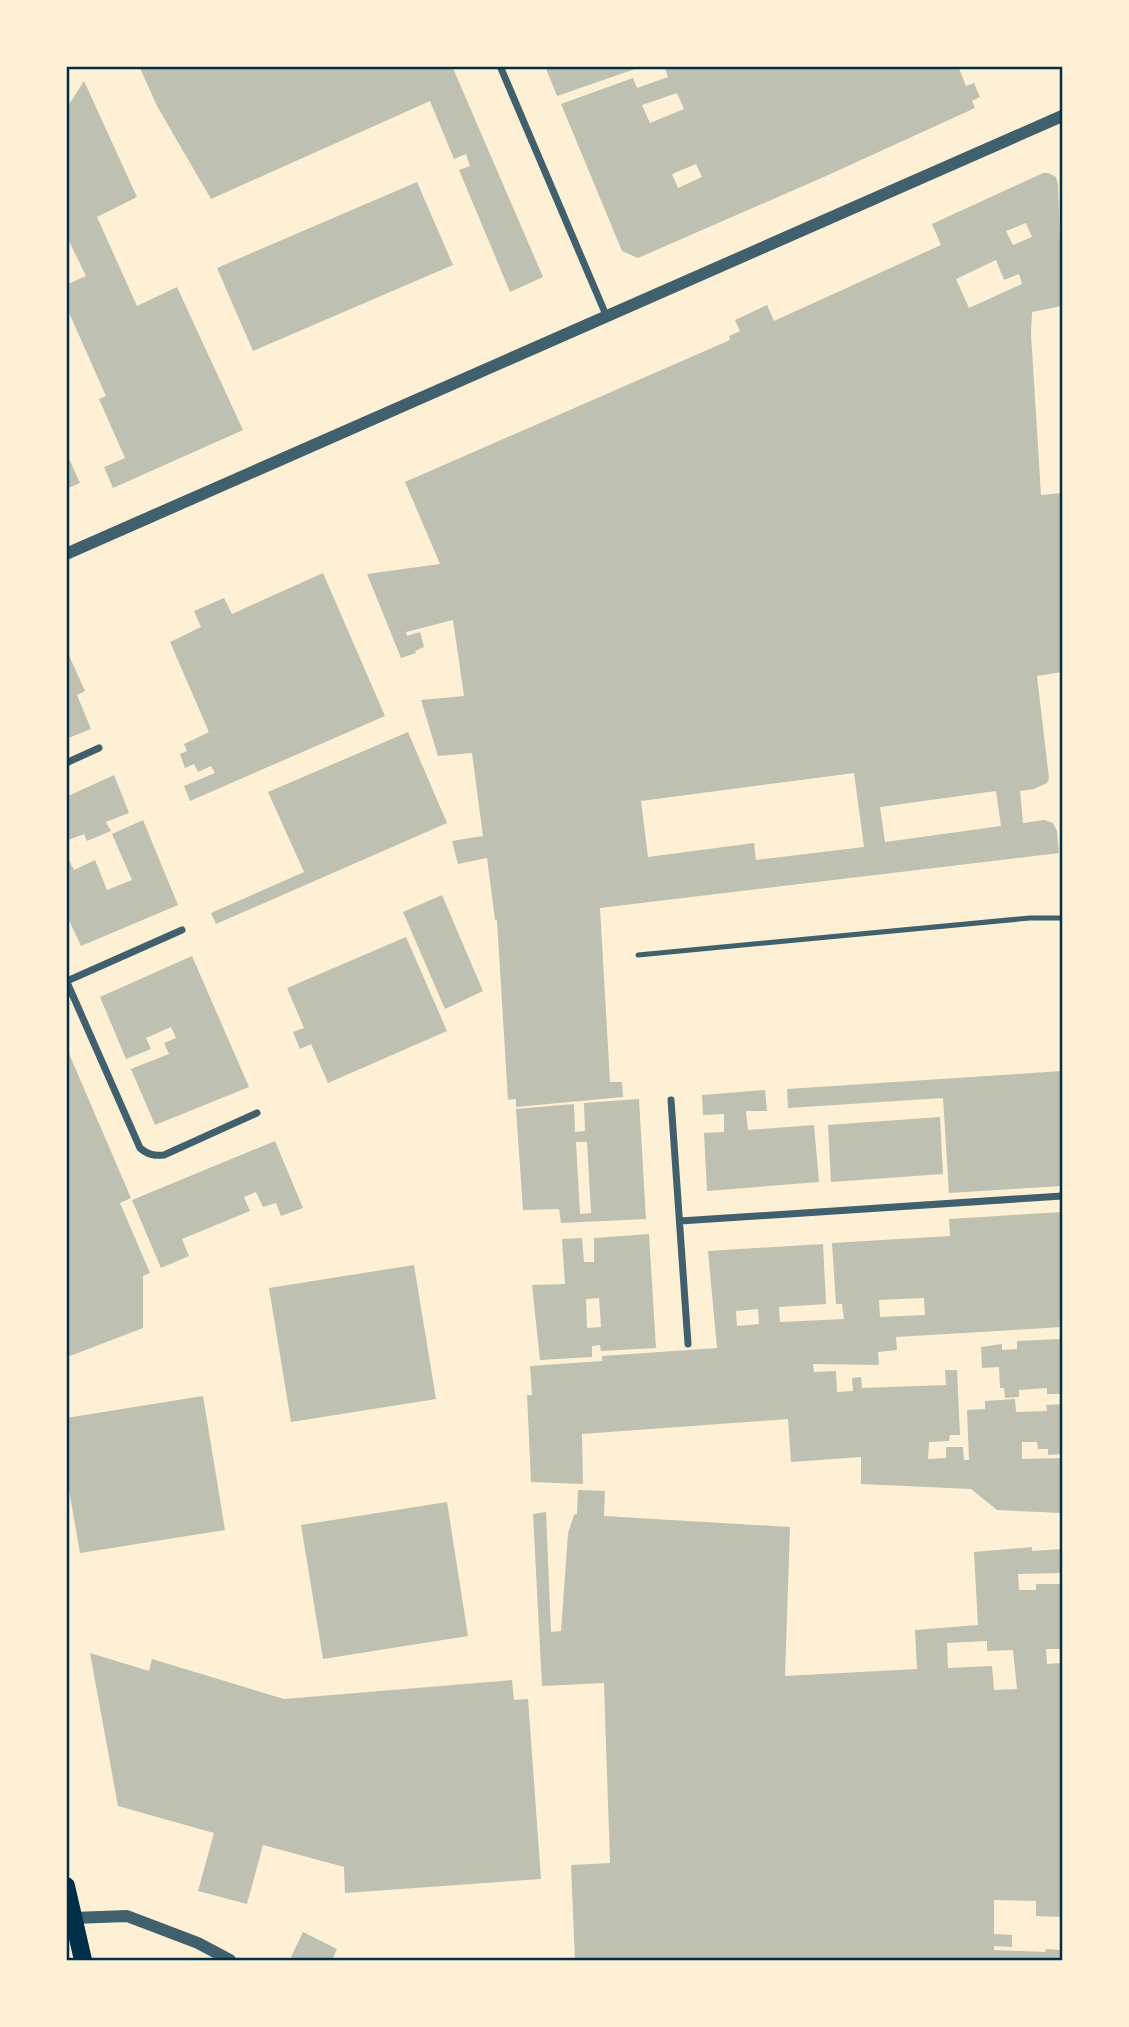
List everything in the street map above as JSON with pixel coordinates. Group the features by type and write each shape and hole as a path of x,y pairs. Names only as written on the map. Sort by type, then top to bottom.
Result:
{"main road":[{"path":"66,1885 83,1961"}],"street":[{"path":"500,66 606,316"},
{"path":"66,554 1062,116"},
{"path":"66,764 99,748"},
{"path":"182,930 67,980 140,1148 145,1152 164,1155 257,1113"},
{"path":"671,1100 688,1344"},
{"path":"680,1221 1062,1196"},
{"path":"74,1918 127,1916 198,1943 230,1961"}],"lane":[{"path":"638,955 1030,918 1062,918"}],"building":[{"path":"139,66 452,66 543,277 510,292 459,170 470,166 466,154 454,159 430,101 211,199 157,106"},
{"path":"545,66 641,66 641,67 557,96"},
{"path":"664,66 958,66 966,86 974,83 980,97 972,101 975,108 638,258 622,251 561,104 633,78 637,88 668,77","holes":["677,93 684,109 650,123 642,105","696,164 702,177 678,188 672,174"]},
{"path":"84,81 137,197 97,217 137,306 177,287 243,430 113,488 104,467 125,458 99,399 106,396 66,306 66,285 86,276 66,235 66,109"},
{"path":"1043,173 1056,177 1062,306 1032,312 1031,334 1041,495 1062,493 1062,672 1037,676 1049,778 1047,783 1034,789 1020,791 1023,823 1044,820 1053,823 1057,831 1059,853 600,908 610,1082 622,1082 623,1097 516,1107 516,1099 508,1100 497,920 487,858 458,864 452,841 483,836 472,753 438,756 421,700 464,696 453,620 406,632 407,636 420,632 424,647 401,658 367,574 440,564 405,482 730,340 729,336 740,331 735,320 767,305 774,321 941,245 932,224","holes":["1026,223 1032,237 1013,245 1006,231","996,260 1004,280 1019,274 1022,284 969,308 956,279","854,773 864,847 756,860 754,843 648,857 641,801","996,791 1001,826 885,842 880,807"]},
{"path":"417,182 453,265 253,351 217,268"},
{"path":"66,452 80,483 66,489"},
{"path":"323,573 385,716 190,801 184,786 215,773 211,766 198,772 194,764 185,768 180,754 187,751 184,744 209,732 170,642 201,627 194,611 224,598 232,614"},
{"path":"66,649 85,691 77,695 91,729 66,739"},
{"path":"408,732 447,823 216,924 211,913 304,872 268,792"},
{"path":"114,775 129,813 106,822 111,831 87,841 84,834 66,841 66,797"},
{"path":"143,820 178,905 81,946 66,914 66,854 74,870 95,860 107,890 132,880 112,834"},
{"path":"442,895 483,991 445,1009 403,912"},
{"path":"406,937 447,1031 328,1083 311,1044 300,1049 293,1032 304,1028 287,988"},
{"path":"192,956 249,1087 155,1125 131,1069 169,1054 164,1043 176,1038 171,1027 146,1038 151,1049 126,1059 100,997"},
{"path":"67,1049 131,1198 120,1203 150,1273 143,1276 143,1328 70,1356 66,1353"},
{"path":"1062,1071 1062,1186 949,1193 943,1098 788,1108 787,1089"},
{"path":"765,1090 767,1111 746,1111 748,1130 814,1125 819,1182 707,1191 704,1133 724,1132 724,1114 703,1115 702,1095"},
{"path":"639,1099 646,1219 561,1223 559,1209 523,1210 516,1109 574,1104 575,1132 585,1131 584,1103","holes":["576,1142 587,1142 591,1213 580,1214"]},
{"path":"940,1117 943,1174 831,1182 828,1125"},
{"path":"275,1141 303,1208 281,1216 276,1203 263,1207 256,1192 244,1197 250,1211 182,1239 189,1256 161,1268 132,1200"},
{"path":"1062,1212 1062,1327 896,1337 897,1350 878,1352 879,1365 813,1364 814,1372 836,1371 837,1392 853,1391 852,1378 861,1377 862,1388 946,1385 945,1370 957,1370 960,1435 950,1435 949,1441 929,1442 928,1459 946,1458 946,1447 963,1447 964,1460 969,1460 967,1410 985,1409 985,1401 1015,1399 1016,1412 1047,1411 1046,1405 1062,1404 1062,1454 1048,1455 1048,1449 1038,1449 1037,1442 1022,1442 1022,1459 1062,1458 1062,1513 997,1510 971,1489 861,1484 861,1457 791,1462 788,1419 582,1434 583,1484 531,1482 527,1395 532,1395 530,1366 602,1361 602,1356 717,1348 708,1251 823,1244 826,1304 779,1307 780,1322 844,1319 842,1304 836,1304 832,1243 950,1236 949,1219","holes":["924,1298 925,1315 880,1317 879,1300","758,1309 759,1324 737,1326 736,1311"]},
{"path":"649,1234 656,1348 601,1351 600,1345 592,1346 592,1357 540,1360 532,1285 565,1284 562,1239 582,1238 584,1262 594,1262 594,1238","holes":["599,1298 601,1327 587,1328 586,1299"]},
{"path":"414,1265 436,1399 291,1422 269,1288"},
{"path":"1062,1339 1062,1394 1047,1394 1047,1388 1019,1390 1019,1397 1005,1398 1004,1388 1000,1388 999,1367 982,1368 981,1347 1002,1344 1002,1350 1017,1349 1017,1341"},
{"path":"203,1396 225,1530 80,1553 66,1473 66,1418"},
{"path":"578,1490 605,1491 604,1516 790,1527 785,1676 917,1669 915,1630 978,1625 974,1552 1032,1547 1032,1551 1062,1549 1062,1573 1018,1574 1019,1590 1036,1590 1036,1584 1062,1584 1062,1649 1046,1649 1047,1664 1062,1663 1062,1917 1036,1916 1036,1901 994,1900 994,1934 1012,1935 1012,1947 994,1946 994,1950 1062,1950 1062,1960 575,1960 571,1865 610,1863 604,1683 542,1686 533,1514 546,1512 551,1632 561,1631 568,1533 574,1515 577,1514","holes":["987,1641 987,1651 1013,1650 1017,1689 994,1690 992,1666 948,1668 947,1643"]},
{"path":"447,1502 468,1636 323,1659 301,1525"},
{"path":"90,1653 149,1671 152,1659 284,1699 512,1680 514,1700 528,1699 541,1879 345,1893 344,1867 263,1845 247,1904 198,1891 214,1833 118,1806"},
{"path":"303,1932 337,1949 332,1960 298,1960 291,1957"}]}
